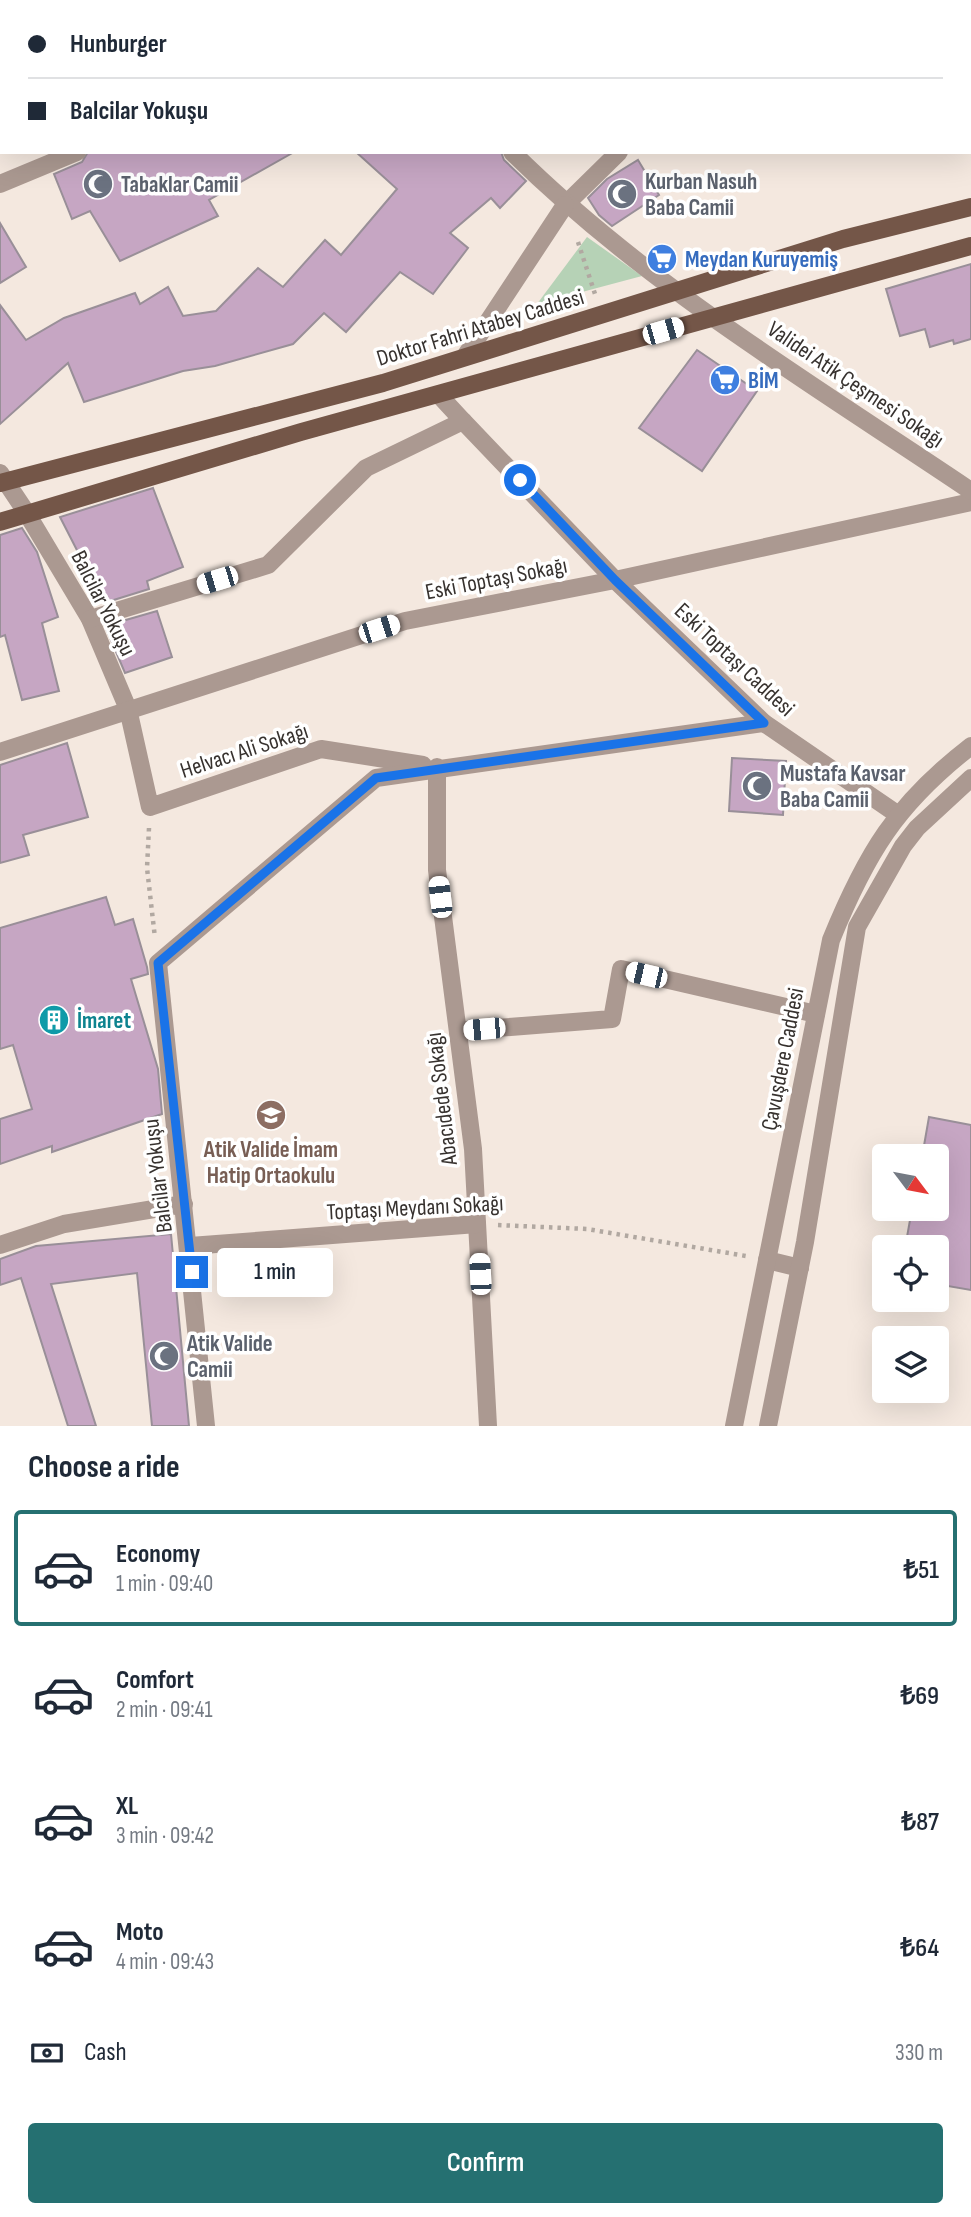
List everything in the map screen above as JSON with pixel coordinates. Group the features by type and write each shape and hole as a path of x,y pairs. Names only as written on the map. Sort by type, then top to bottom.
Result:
{"main road":[{"name":"Doktor Fahri Atabey Caddesi","path":"2,479 383,383 844,239 971,207"},
{"path":"0,522 26,512 971,246"}],"street":[{"path":"1,184 72,154"},
{"name":"Validei Atik Çeşmesi Sokağı","path":"514,154 565,205 676,291 971,491"},
{"path":"466,355 565,205 617,154"},
{"name":"Eski Toptaşı Caddesi","path":"439,395 615,580 764,723 917,828"},
{"path":"90,619 268,565 366,468 463,421"},
{"name":"Balcilar Yokuşu","path":"2,479 26,512 90,619 128,709 150,807"},
{"name":"Eski Toptaşı Sokağı","path":"0,752 404,621 615,580 971,502"},
{"path":"158,963 376,778 437,767 764,723"},
{"name":"Çavuşdere Caddesi","path":"734,1426 831,940 857,876 897,814 971,746"},
{"name":"Helvacı Ali Sokağı","path":"150,807 321,750 437,767"},
{"name":"Abacıdede Sokağı","path":"437,767 437,870 473,1149 488,1426"},
{"path":"768,1426 800,1268 857,927 876,890 917,828 971,778"},
{"name":"Balcilar Yokuşu","path":"158,963 190,1246 206,1426"},
{"path":"458,1031 612,1019 621,969 816,1014"},
{"path":"0,1245 64,1224 184,1203"},
{"name":"Toptaşı Meydanı Sokağı","path":"190,1246 477,1224"},
{"path":"767,1260 800,1268"}],"path":[{"path":"565,205 603,314"},
{"path":"150,807 147,868 158,963"},
{"name":"Toptaşı Meydanı Sokağı","path":"477,1224 587,1229 767,1260"}],"green space":[{"path":"587,237 642,276 537,304"}],"building":[{"path":"87,154 290,154 209,200 218,216 120,261 90,211 72,219 54,174 82,162"},
{"path":"358,154 502,154 504,160 526,181 500,208 491,198 450,233 468,248 433,294 400,272 346,332 324,313 293,344 215,366 183,371 84,402 68,363 0,424 0,305 26,340 64,318 135,293 140,304 168,287 183,316 216,311 258,268 283,287 325,240 341,255 397,189"},
{"name":"Kurban Nasuh Baba Camii","path":"638,160 659,195 612,226 599,215 588,198 607,179"},
{"path":"0,223 26,267 0,283"},
{"path":"971,264 971,339 954,344 953,340 930,347 925,329 900,336 886,289"},
{"path":"697,350 757,391 702,471 639,428"},
{"path":"153,488 183,567 147,581 149,589 104,603 60,517"},
{"path":"22,528 37,552 58,617 42,623 59,691 22,700 5,635 0,637 0,535"},
{"path":"157,611 172,657 125,673 105,626"},
{"path":"67,743 88,817 23,835 29,855 0,863 0,765"},
{"name":"Mustafa Kavsar Baba Camii","path":"732,758 786,761 783,815 729,811"},
{"path":"106,897 115,925 133,919 147,967 148,974 131,979 158,1069 162,1114 52,1152 52,1146 0,1164 0,1119 32,1109 13,1045 0,1049 0,928"},
{"path":"929,1117 971,1125 971,1290 949,1286 949,1235 907,1235 910,1222 949,1221 949,1144 924,1144"},
{"name":"Atik Valide Camii","path":"171,1234 189,1426 152,1426 137,1273 51,1284 96,1426 68,1426 21,1278 0,1285 0,1259 36,1246"}],"place":[{"name":"Tabaklar Camii","path":"98,184"},
{"name":"Kurban Nasuh Baba Camii","path":"622,194"},
{"name":"Meydan Kuruyemiş","path":"662,259"},
{"name":"BİM","path":"725,380"},
{"name":"Mustafa Kavsar Baba Camii","path":"757,786"},
{"name":"İmaret","path":"54,1020"},
{"name":"Atik Valide İmam Hatip Ortaokulu","path":"271,1115"},
{"name":"Atik Valide Camii","path":"164,1356"}],"route":[{"path":"192,1272 158,963 376,778 437,767 764,723 615,580 520,480"}]}
